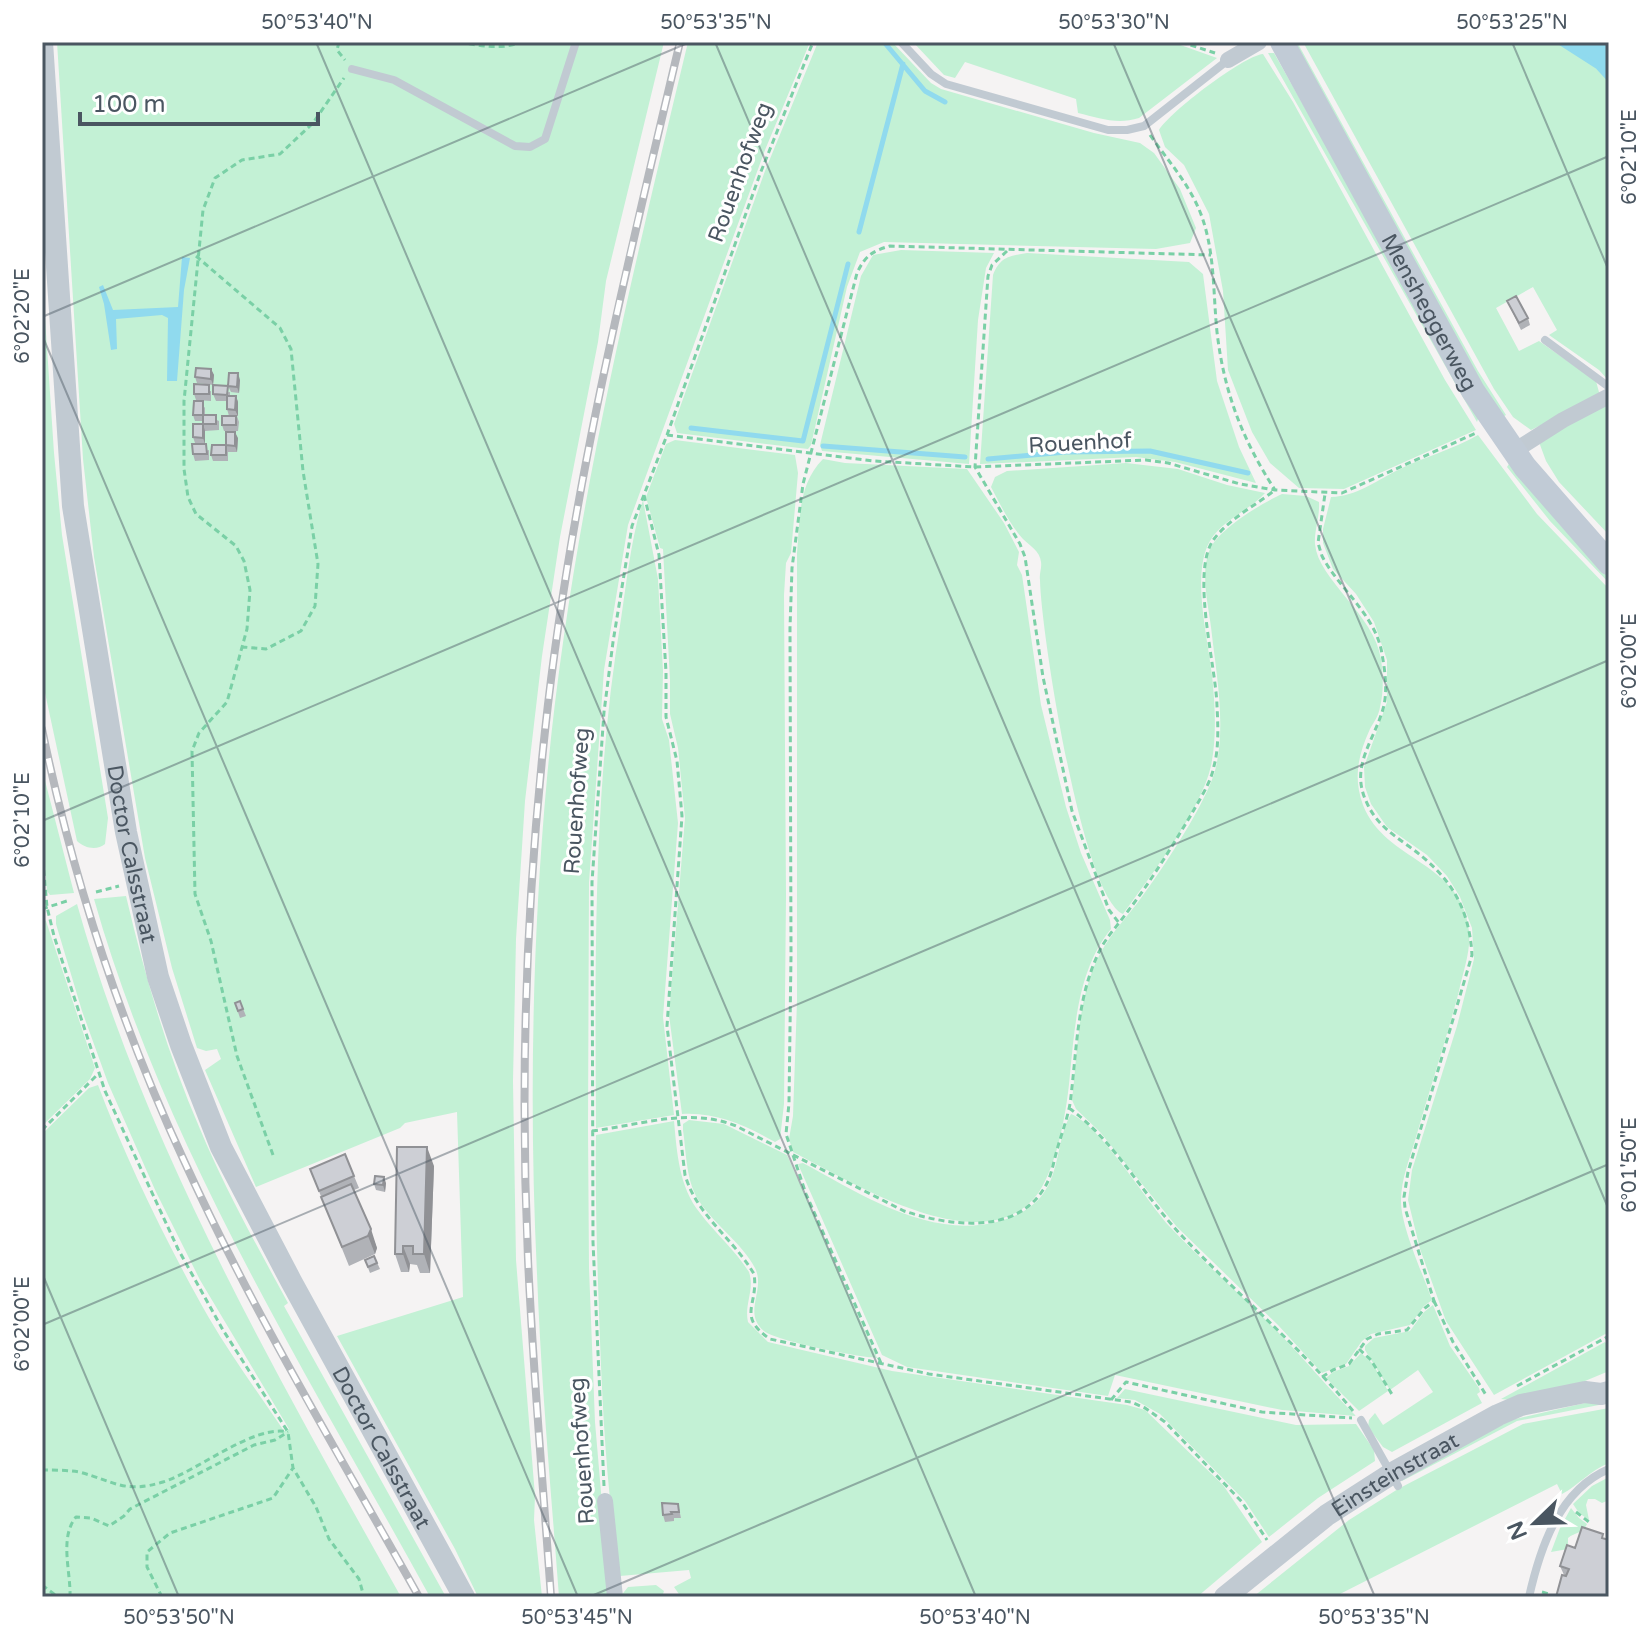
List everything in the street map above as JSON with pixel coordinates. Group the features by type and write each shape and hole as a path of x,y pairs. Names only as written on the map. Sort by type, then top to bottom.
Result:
{"main road":[{"name":"Mensheggerweg","path":"1282,42 1473,391 1548,496 1609,563"}],"street":[{"name":"Doctor Calsstraat","path":"42,42 73,506 113,763 135,881 158,977 198,1093 234,1173 464,1597"},
{"path":"1228,60 1259,42"},
{"path":"1514,451 1609,396"},
{"name":"Einsteinstraat","path":"1585,1392 1609,1376"},
{"name":"Einsteinstraat","path":"1225,1597 1327,1515 1395,1480 1498,1415 1521,1405 1585,1392 1609,1392"},
{"name":"Rouenhofweg","path":"605,1501 615,1597"}],"lane":[{"path":"352,69 394,80 515,146 530,147 545,139 576,42"},
{"path":"901,42 931,74 946,84 1108,130 1144,126 1228,60"},
{"path":"1545,340 1609,387"},
{"path":"1361,1420 1395,1480"},
{"path":"1529,1597 1537,1564 1560,1512 1583,1485 1609,1469"}],"path":[{"path":"273,1155 237,1056 211,941 195,894 192,751 199,733 227,702 243,647 250,590 244,561 236,546 196,514 188,497 184,469 184,401 196,256 203,210 215,178 242,160 280,154 313,123 330,95 352,69 337,50 339,42"},
{"path":"459,42 486,47 509,47 522,42"},
{"name":"Rouenhofweg","path":"605,1501 596,1362 591,1131 592,882 604,712 632,526 760,174 813,42"},
{"path":"1181,42 1228,60"},
{"path":"591,1131 678,1117 709,1117 723,1121 904,1211 943,1221 986,1222 1021,1211 1032,1203 1048,1182 1069,1108 1082,1000 1102,945 1176,840 1214,767 1217,705 1205,602 1207,552 1223,530 1275,490 1235,415 1224,378 1211,255 1201,216 1192,194 1144,126"},
{"path":"881,1363 806,1194 786,1134 791,955 792,568 801,497 857,273 863,259 873,251 890,246 1211,255"},
{"path":"1009,249 999,256 988,276 975,467 1015,534 1025,557 1043,677 1072,811 1109,910 1119,923"},
{"path":"196,256 280,328 291,349 303,471 318,564 315,606 301,631 266,649 243,647"},
{"name":"Rouenhof","path":"667,435 812,454 975,467 1146,460 1168,463 1240,484 1325,494 1352,490 1479,432"},
{"path":"1325,494 1318,543 1322,556 1378,636 1382,652 1384,707 1360,767 1365,800 1384,830 1433,866 1447,881 1471,931 1472,955 1465,985 1427,1105 1404,1197 1434,1301 1453,1342 1486,1395"},
{"path":"644,495 659,555 666,717 677,761 682,816 667,1026 678,1117 689,1188 703,1212 754,1274 750,1310 754,1325 770,1339 929,1374 1111,1400 1145,1408 1165,1422 1242,1502 1268,1542"},
{"path":"42,850 47,907 98,1074 178,1249 223,1330 288,1432 293,1468 316,1507 329,1539 359,1579 364,1597"},
{"path":"96,892 126,884"},
{"path":"42,909 70,900"},
{"path":"42,1130 98,1074"},
{"path":"1069,1108 1086,1120 1106,1142 1183,1237 1262,1312 1360,1419 1262,1412 1126,1382 1111,1400"},
{"path":"1322,1377 1349,1364 1367,1339 1378,1334 1407,1330 1434,1301"},
{"path":"1359,1349 1371,1360 1393,1396"},
{"path":"42,1470 80,1473 126,1487 150,1485 176,1477 234,1445 277,1430 288,1432"},
{"path":"70,1597 66,1547 69,1525 76,1517 91,1518 109,1526 130,1509 254,1445 275,1440 288,1432"},
{"path":"162,1597 147,1567 147,1552 170,1533 273,1498 293,1468"},
{"path":"42,1585 58,1597"},
{"path":"1549,1594 1559,1597"}],"green space":[{"path":"57,42 664,42 606,281 598,342 560,537 525,801 516,939 513,1081 516,1260 542,1597 478,1597 455,1549 337,1336 463,1297 457,1112 405,1123 400,1128 256,1187 205,1070 221,1059 217,1049 206,1051 197,1048 172,968 145,858 94,557 83,459"},
{"path":"688,42 810,42 765,150 628,525 604,670 589,883 588,1129 595,1422 610,1597 559,1597 541,1355 533,1150 535,964 547,778 557,685 586,500 624,316"},
{"path":"818,42 892,42 931,83 941,89 1140,143 1154,153 1180,189 1196,228 1190,243 1156,249 884,242 860,252 847,287 808,449 677,433 674,424 765,171"},
{"path":"913,42 1172,42 1217,58 1139,118 1116,121 1078,113 1076,99 965,62 955,78 944,75"},
{"path":"1291,42 1297,42 1478,371 1506,415 1501,418"},
{"path":"1303,42 1559,42 1609,77 1609,381 1599,370 1549,335 1557,330 1533,287 1496,308 1519,351 1539,341 1596,381 1600,396 1531,430 1513,417 1494,389"},
{"path":"1268,53 1274,53 1479,416 1477,422"},
{"path":"1263,54 1293,102 1445,380 1476,430 1344,489 1299,488 1270,463 1252,432 1228,370 1223,291 1209,214 1184,165 1165,147 1159,130 1208,86 1240,64"},
{"path":"901,250 994,253 986,268 978,320 969,464 822,451 820,445 861,276 873,255"},
{"path":"1027,253 1189,262 1203,274 1217,381 1239,447 1256,483 1175,462 1136,457 980,464 993,275 1006,258"},
{"path":"42,273 62,535 108,818 105,844 94,848 77,841 42,679"},
{"path":"1609,401 1609,535 1559,482 1539,442"},
{"path":"1478,435 1537,514 1609,589 1609,1332 1494,1395 1446,1321 1420,1249 1408,1200 1412,1170 1457,1026 1474,959 1472,928 1460,897 1447,876 1427,855 1387,827 1371,804 1365,787 1364,767 1387,702 1387,660 1374,622 1356,594 1333,569 1323,543 1331,497 1357,491"},
{"path":"675,440 795,455 798,473 784,595 784,1104 780,1139 775,1142 730,1121 707,1115 682,1114 669,1015 685,818 678,748 670,714 663,549 660,548 646,497 666,444"},
{"path":"823,459 845,463 967,469 1004,523 1019,552 1017,565 1022,575 1041,705 1066,807 1081,853 1110,920 1111,929 1091,962 1080,998 1064,1119 1046,1180 1039,1192 1016,1213 986,1221 953,1220 882,1197 793,1152 789,1139 793,1116 797,1001 797,553 805,491"},
{"path":"1510,462 1560,525 1609,575 1609,583 1550,521 1507,467"},
{"path":"1126,463 1178,469 1265,493 1221,527 1204,554 1202,606 1215,709 1211,766 1186,822 1123,914 1108,897 1093,861 1066,759 1042,608 1040,558 1014,527 991,487 995,477 1007,471"},
{"path":"1282,494 1306,496 1319,502 1315,539 1318,557 1368,627 1381,659 1383,689 1379,710 1358,767 1363,805 1388,839 1438,875 1453,890 1463,908 1469,931 1468,954 1459,991 1401,1193 1405,1224 1432,1300 1410,1325 1371,1334 1362,1341 1346,1364 1322,1373 1278,1325 1177,1227 1100,1132 1076,1109 1072,1100 1083,1005 1093,969 1105,945 1184,834 1204,798 1216,767 1220,732 1219,697 1205,578 1210,549 1231,525"},
{"path":"643,500 658,579 662,719 669,740 678,823 663,1017 674,1115 596,1128 596,937 605,746 627,574"},
{"path":"42,769 74,893 50,895 47,891 42,829"},
{"path":"126,896 167,1043 210,1151 288,1303 284,1306 446,1597 430,1597 288,1343 199,1170 159,1082 124,992 94,899"},
{"path":"77,904 139,1085 177,1173 262,1345 401,1597 42,1597 42,1134 89,1088 98,1085 149,1203 209,1318 284,1431 289,1429 200,1280 156,1192 108,1083 56,924 56,916"},
{"path":"42,918 46,921 95,1068 90,1079 42,1126"},
{"path":"1071,1114 1096,1133 1171,1228 1272,1326 1356,1416 1282,1410 1115,1375 1108,1396 907,1367 882,1355 798,1164 803,1163 872,1200 921,1219 971,1226 997,1222 1023,1212 1043,1194 1053,1175"},
{"path":"689,1120 724,1124 787,1155 877,1358 784,1339 764,1331 758,1324 754,1309 758,1285 755,1268 742,1249 702,1206 693,1189 683,1130 683,1124"},
{"path":"674,1121 680,1169 688,1192 700,1213 749,1272 748,1322 768,1342 892,1371 1145,1410 1223,1485 1262,1542 1197,1597 681,1597 674,1587 691,1578 689,1570 620,1576 603,1412 596,1135"},
{"path":"1433,1305 1450,1346 1479,1388 1477,1394 1482,1403 1392,1452 1383,1447 1368,1427 1369,1420 1375,1413 1383,1425 1433,1392 1418,1370 1390,1390 1365,1346 1374,1338 1410,1331"},
{"path":"1605,1342 1609,1347 1609,1371 1573,1386 1511,1400 1501,1399"},
{"path":"1361,1353 1373,1364 1388,1391 1359,1411 1326,1378 1349,1366"},
{"path":"1125,1389 1296,1425 1356,1424 1374,1450 1375,1461 1318,1498 1269,1537 1245,1501 1160,1414 1135,1400 1117,1398"},
{"path":"1598,1400 1609,1403 1517,1421 1401,1479 1511,1420"},
{"path":"1609,1408 1609,1463 1562,1494 1557,1484 1334,1597 1253,1597 1349,1520 1398,1489 1523,1424"},
{"path":"1609,1477 1609,1500 1602,1503 1588,1499 1589,1520 1573,1504 1592,1486"},
{"path":"1571,1508 1587,1524 1568,1538 1568,1549 1551,1552 1560,1528"},
{"path":"656,1585 664,1591 662,1597 620,1597 628,1587"}],"water":[{"path":"1559,42 1609,42 1609,77"},
{"path":"182,257 190,258 184,290 177,381 167,381 168,318 162,315 116,319 117,349 111,350 99,287 103,285 113,310 178,307"}],"building":[{"path":"1516,296 1528,318 1519,323 1507,301"},
{"path":"196,368 211,369 211,379 195,377"},
{"path":"229,373 238,373 237,387 228,386"},
{"path":"194,384 209,385 209,394 194,394"},
{"path":"213,385 228,386 227,395 213,394"},
{"path":"227,396 236,396 235,410 227,409"},
{"path":"194,401 203,401 203,415 193,415"},
{"path":"203,415 216,415 216,424 203,424"},
{"path":"222,416 236,416 236,425 222,425"},
{"path":"193,424 203,424 203,438 193,437"},
{"path":"226,432 235,432 235,446 226,445"},
{"path":"192,444 206,444 207,454 193,454"},
{"path":"212,445 226,445 226,455 211,455"},
{"path":"240,1001 243,1009 238,1011 235,1003"},
{"path":"397,1147 427,1147 424,1254 413,1254 413,1246 403,1246 403,1254 395,1254"},
{"path":"345,1154 354,1176 319,1191 310,1169"},
{"path":"375,1176 384,1177 383,1185 374,1184"},
{"path":"351,1184 371,1229 368,1236 342,1247 321,1197"},
{"path":"374,1256 377,1263 368,1267 365,1260"},
{"path":"662,1503 678,1504 679,1512 663,1515"},
{"path":"1582,1527 1603,1534 1602,1538 1609,1540 1609,1597 1556,1597 1562,1575 1566,1576 1569,1569 1560,1566 1567,1545 1575,1548"}],"waterway":[{"path":"884,42 925,91 945,102"},
{"path":"1559,42 1598,67 1609,79"},
{"path":"859,232 903,64"},
{"path":"691,428 803,441 848,264"},
{"path":"823,446 965,457"},
{"path":"988,459 1066,452 1150,451 1248,473"}],"railway":[{"path":"551,1597 535,1386 526,1193 526,994 538,796 556,644 584,470 620,298 680,42"},
{"path":"42,729 68,841 101,951 162,1113 240,1275 419,1597"}]}
